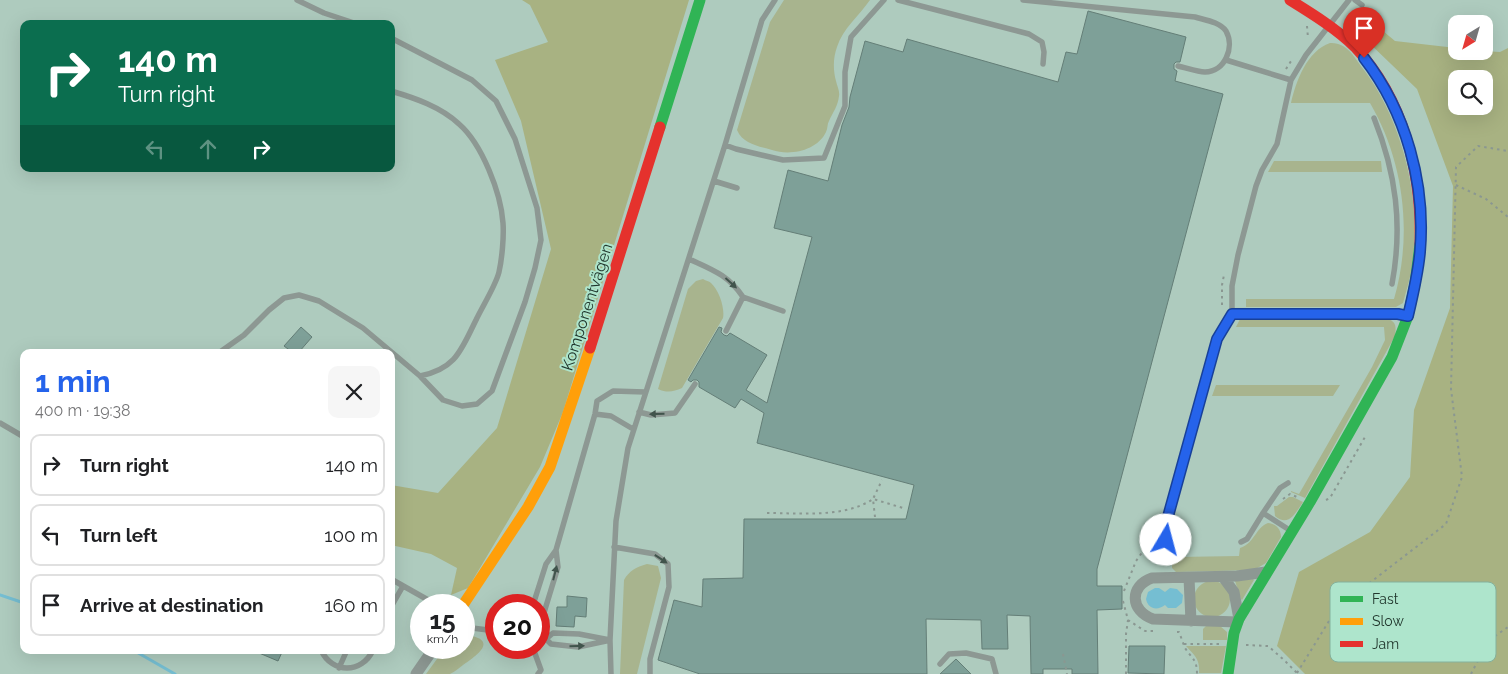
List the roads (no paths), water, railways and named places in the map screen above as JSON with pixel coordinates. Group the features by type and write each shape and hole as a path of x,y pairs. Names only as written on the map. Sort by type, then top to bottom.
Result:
{"street":[{"name":"Komponentvägen","path":"470,594 528,507 550,467 574,400 700,0"},
{"path":"1228,674 1232,644 1238,621 1314,494 1392,357 1408,316 1420,252 1421,214 1408,140 1394,108 1374,71 1354,46 1306,9 1290,0"},
{"path":"1238,621 1190,621 1145,617 1136,604 1136,595 1139,587 1145,581 1152,578 1224,577 1266,572"},
{"path":"1224,577 1234,592 1238,621"},
{"path":"1189,578 1190,621"},
{"path":"416,674 426,659"}],"lane":[{"path":"297,0 324,13 345,20"},
{"path":"611,674 610,640 614,547 618,505 628,448 714,182 762,20 775,0"},
{"path":"725,145 783,160 824,158 844,106 845,72 851,37 884,0"},
{"path":"898,0 1028,34 1042,42 1044,52 1043,64"},
{"path":"1023,0 1050,1 1195,17 1215,23 1225,30 1230,44 1226,60 1219,68 1206,72 1178,66"},
{"path":"1171,542 1166,540 1164,531 1217,339 1232,314 1232,286 1256,186 1262,170 1277,144 1291,80 1306,55 1349,0"},
{"path":"1355,0 1362,5"},
{"path":"395,40 472,80 496,101 515,139 537,208 541,240 525,302 492,391 477,404 462,406 443,400 420,376 395,355"},
{"path":"1226,60 1291,80"},
{"path":"395,93 436,108 460,124 475,141 489,168 504,223 498,273 460,351 450,364 434,373 420,376"},
{"path":"1374,118 1385,144 1394,185 1398,256 1392,284"},
{"path":"714,182 736,188"},
{"path":"689,259 716,271 734,284 743,298 783,310"},
{"path":"224,349 244,335 284,298 299,295 319,302 363,328 388,349"},
{"path":"726,331 743,298"},
{"path":"1232,314 1398,314 1408,316"},
{"path":"639,412 651,415 675,412 695,384"},
{"path":"537,594 546,564 556,550 595,414 597,401 613,391 645,392"},
{"path":"595,414 611,416 633,429"},
{"path":"0,423 20,435"},
{"path":"1241,542 1247,539 1280,488 1288,483"},
{"path":"1263,513 1291,531"},
{"path":"614,547 655,554 668,564 669,587 650,659 650,674"},
{"path":"550,594 558,567 556,550"},
{"path":"395,581 417,594"},
{"path":"395,600 403,586"},
{"path":"550,636 553,633 579,634 610,640"},
{"path":"550,643 578,647 610,640"},
{"path":"940,664 948,654 966,653 992,659 996,674"},
{"path":"324,654 326,660 339,668 359,667 369,659 371,654"},
{"path":"339,668 345,654"},
{"path":"538,659 542,670 538,674"}],"water":[{"path":"1155,588 1165,592 1170,588 1177,589 1183,595 1182,603 1176,608 1168,608 1165,605 1159,608 1151,607 1146,599 1148,592"}],"waterway":[{"path":"0,595 20,602"},
{"path":"140,654 175,674"}]}
